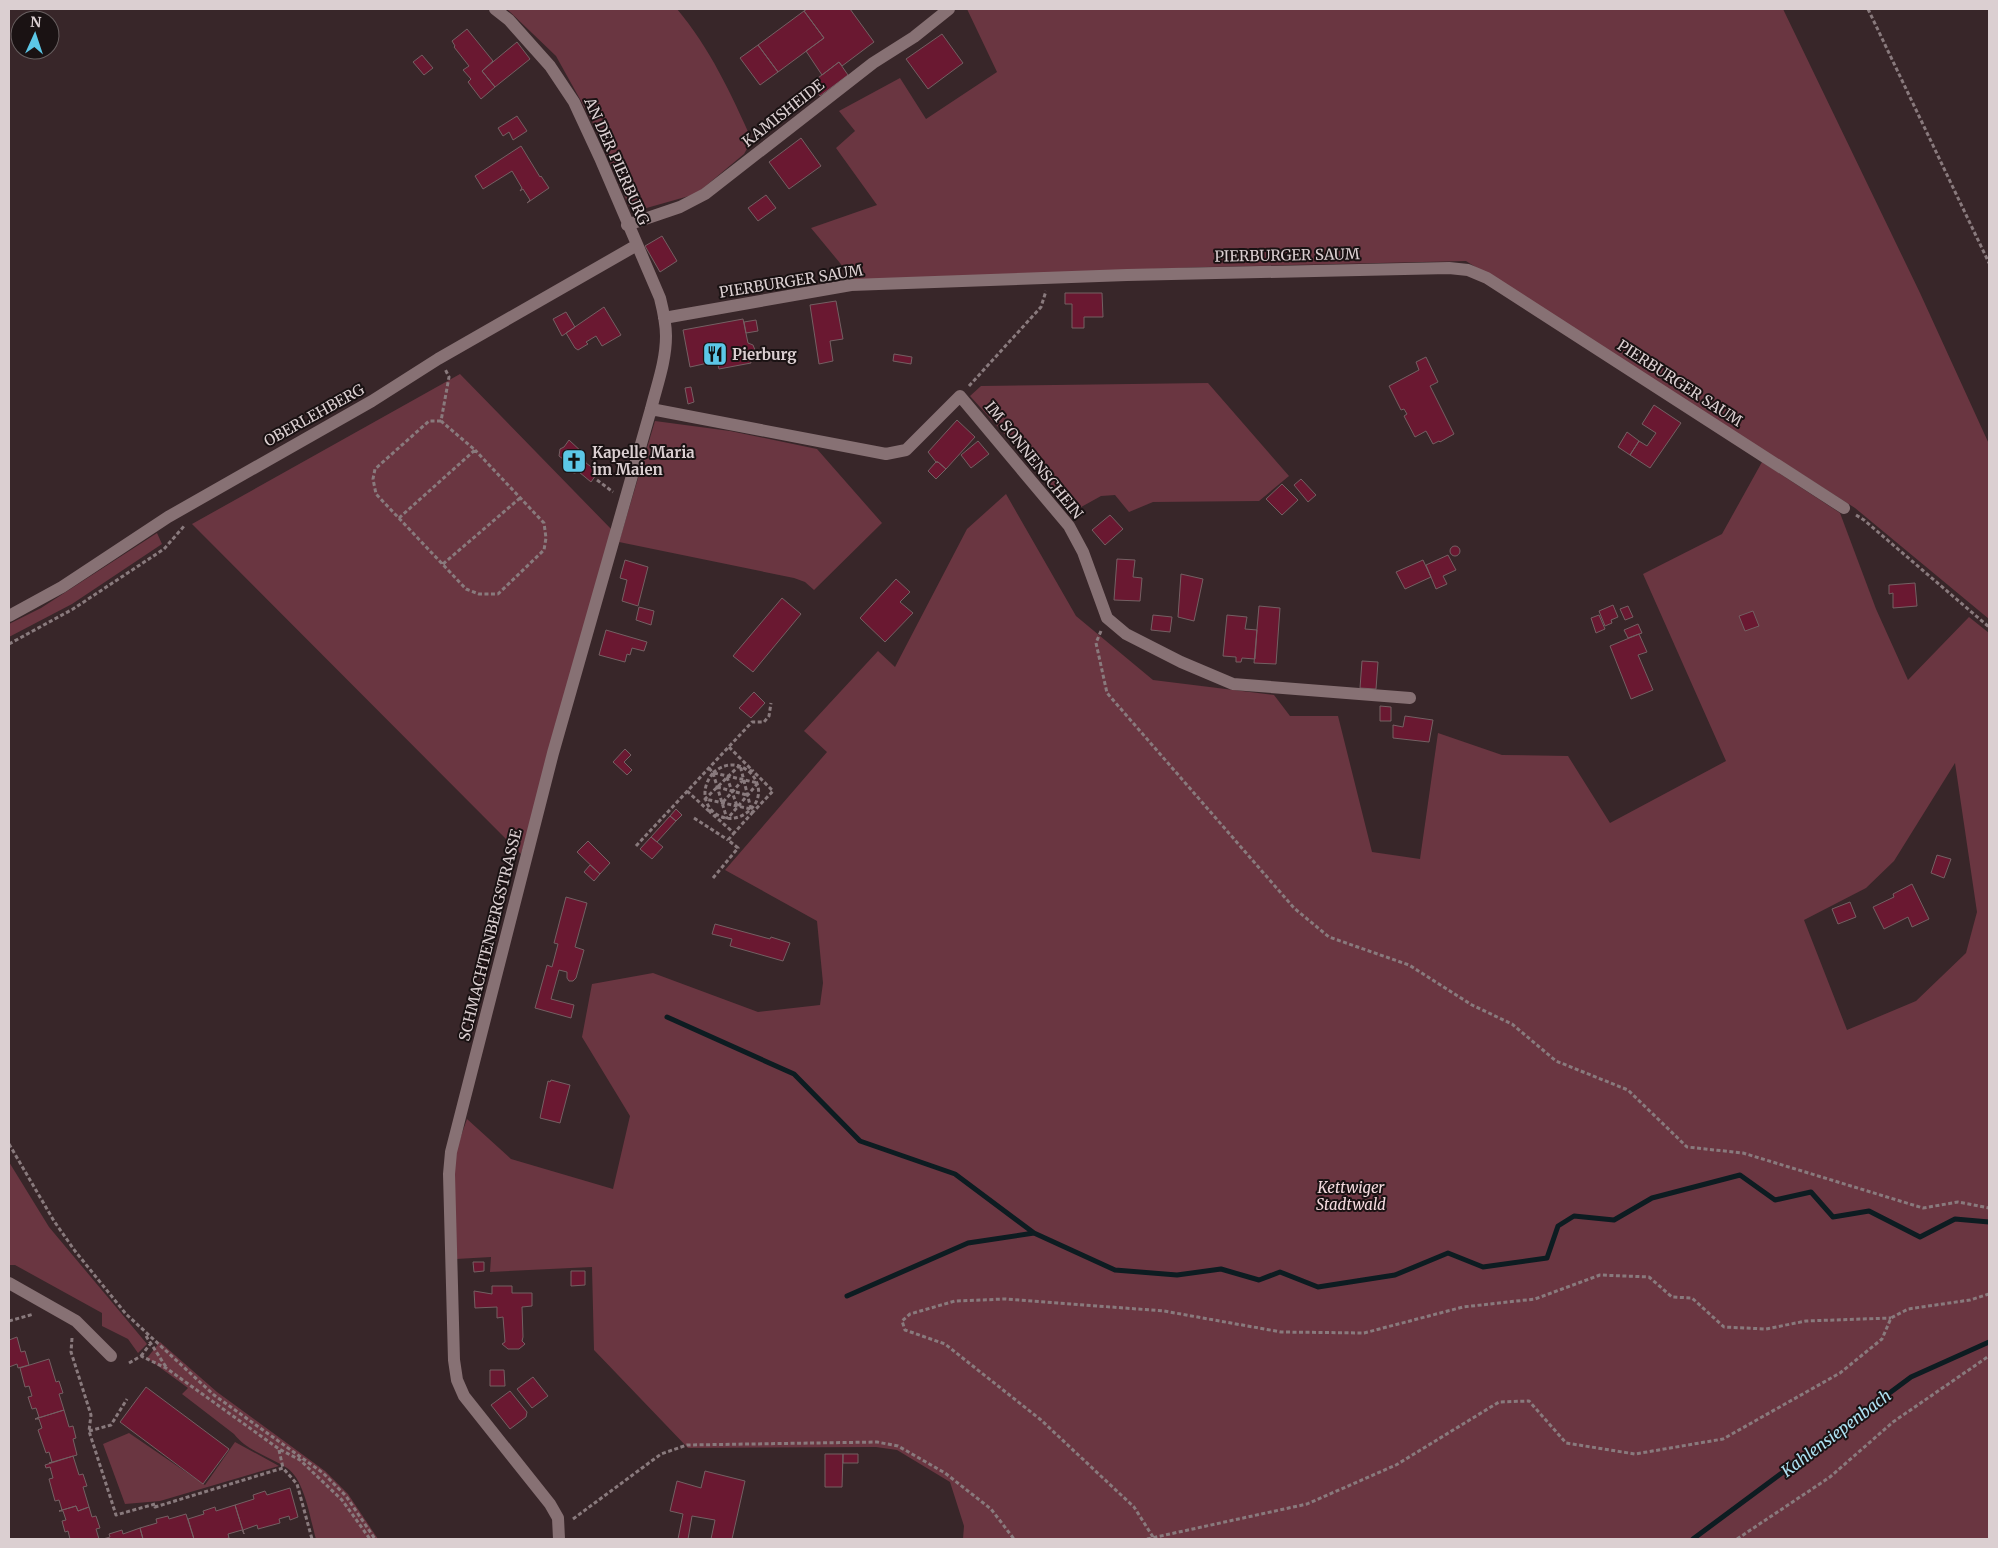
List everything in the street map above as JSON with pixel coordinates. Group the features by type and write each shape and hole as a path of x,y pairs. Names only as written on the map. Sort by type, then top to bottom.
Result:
{"street":[{"name":"AN DER PIERBURG","path":"495,9 508,20 550,66 574,102 660,298 664,318"},
{"name":"KAMISHEIDE","path":"627,225 680,207 705,194 873,63 914,37 950,9"},
{"name":"OBERLEHBERG","path":"9,616 62,587 168,517 372,401 438,359 637,245"},
{"name":"PIERBURGER SAUM","path":"664,318 851,286 1126,275 1439,268 1468,270 1487,278 1844,508"},
{"name":"SCHMACHTENBERGSTRASSE","path":"559,1534 558,1518 550,1504 464,1396 457,1380 454,1360 449,1174 451,1152 553,753 651,409 663,361 666,336 664,318"},
{"path":"651,409 886,454 906,450 960,396"},
{"name":"IM SONNENSCHEIN","path":"960,396 1069,526 1083,552 1107,618 1126,634 1181,662 1233,684 1410,698"},
{"path":"9,1283 76,1321 110,1356"}],"path":[{"path":"1868,9 1989,263"},
{"path":"960,396 1041,307 1050,279"},
{"path":"438,359 449,377 441,421"},
{"path":"428,421 441,421 475,450 544,523 546,538 544,550 498,594 479,594 466,589 376,494 373,479 375,469 428,421"},
{"path":"399,518 475,450"},
{"path":"443,564 520,498"},
{"path":"1844,508 1864,520 1989,628"},
{"path":"9,644 72,609 164,549 186,524"},
{"path":"1107,618 1096,643 1107,693 1294,908 1329,937 1409,965 1472,1005 1512,1024 1556,1061 1628,1090 1687,1147 1743,1153 1923,1208 1958,1202 1989,1208"},
{"path":"636,846 752,722 764,722 769,716 771,703"},
{"path":"728,840 752,811 773,791 729,747"},
{"path":"728,764 740,766 751,771 758,783 758,796 752,811 727,819 711,811 705,799 707,780 720,767 728,764"},
{"path":"705,799 740,766"},
{"path":"740,766 752,811"},
{"path":"709,768 713,773 727,819"},
{"path":"713,773 727,778 758,783"},
{"path":"727,778 737,807"},
{"path":"722,802 744,780"},
{"path":"727,819 758,783"},
{"path":"717,787 748,795"},
{"path":"688,791 734,833"},
{"path":"705,799 752,811"},
{"path":"694,818 738,848 713,878"},
{"path":"9,1144 54,1221 120,1307 143,1331 214,1395 323,1473 346,1496 375,1539"},
{"path":"1153,1536 1134,1507 1041,1420 945,1344 905,1330 902,1320 910,1314 955,1300 1005,1299 1164,1311 1281,1332 1364,1333 1463,1307 1535,1299 1600,1276 1649,1277 1672,1297 1692,1298 1724,1326 1766,1329 1806,1321 1891,1318 1908,1309 1970,1300 1989,1294"},
{"path":"1147,1539 1153,1536 1307,1504 1396,1465 1499,1402 1530,1400 1566,1443 1635,1454 1722,1439 1840,1373 1882,1338 1891,1318"},
{"path":"76,1321 71,1352 90,1415 89,1431 116,1515 155,1504 155,1507 283,1468"},
{"path":"143,1331 166,1368"},
{"path":"129,1363 141,1356 151,1343"},
{"path":"141,1356 166,1368 279,1449 300,1460 342,1500 370,1539"},
{"path":"1737,1539 1830,1477 1893,1422 1989,1356"},
{"path":"89,1431 111,1425 128,1399"},
{"path":"559,1534 661,1454 687,1445 877,1442 898,1446 945,1473 991,1509 1014,1539"},
{"path":"279,1449 283,1468 297,1484 312,1539"}],"green space":[{"path":"507,9 677,9 710,55 752,140 744,154 696,194 643,209 629,206 591,119 556,56"},
{"path":"967,9 1783,9 1920,293 1989,444 1989,619 1855,508 1466,261 1206,267 854,280 811,228 877,205 836,148 855,131 839,111 900,78 926,119 997,72"},
{"path":"460,374 612,530 521,854 192,524"},
{"path":"1208,383 1289,476 1259,501 1153,502 1129,512 1115,495 1101,496 1074,511 970,396 981,386"},
{"path":"655,421 730,431 817,449 882,523 814,590 805,582 794,578 619,542"},
{"name":"Kettwiger Stadtwald","path":"1762,462 1840,513 1876,609 1908,680 1969,617 1989,633 1989,1539 963,1539 964,1526 950,1482 897,1450 876,1447 688,1448 594,1350 592,1267 490,1272 491,1257 456,1259 455,1153 467,1119 511,1159 613,1189 630,1116 582,1037 592,984 653,973 758,1012 820,1005 823,983 817,921 725,870 827,752 804,731 878,651 895,667 967,529 1006,494 1076,616 1153,680 1274,695 1290,716 1338,716 1372,852 1420,859 1438,733 1502,755 1568,756 1610,823 1726,761 1643,574 1722,534","holes":["1955,763 1977,912 1966,953 1916,1001 1847,1030 1804,920 1866,888 1894,861"]},
{"path":"157,533 162,544 72,604 9,637 9,624 41,608"},
{"path":"9,1162 49,1227 147,1344 138,1353 128,1339 102,1326 102,1313 15,1265 9,1265"},
{"path":"160,1342 217,1392 325,1471 348,1494 378,1539 316,1539 303,1490 293,1474 287,1468 245,1445 234,1434 182,1394 188,1388 147,1358"},
{"path":"129,1433 205,1485 235,1442 279,1466 160,1501 125,1504 103,1444"}],"building":[{"path":"807,9 850,9 874,42 842,66 839,62 822,75 806,51 824,38 804,11"},
{"path":"804,11 824,38 778,72 758,45"},
{"path":"467,29 493,61 482,71 495,87 481,99 468,82 471,79 463,70 469,66 454,47 452,41"},
{"path":"942,34 963,63 928,89 906,59"},
{"path":"517,42 530,59 495,87 482,71"},
{"path":"758,45 778,72 760,85 740,58"},
{"path":"422,55 433,68 424,75 413,62"},
{"path":"839,62 848,75 820,96 810,84"},
{"path":"517,116 527,131 513,140 509,132 503,136 498,128"},
{"path":"801,138 821,166 789,189 769,162"},
{"path":"521,146 549,188 527,203 530,200 523,189 520,191 522,188 512,171 483,189 475,176"},
{"path":"766,195 776,208 758,221 748,208"},
{"path":"662,236 677,261 660,272 645,246"},
{"path":"1065,293 1102,293 1103,317 1084,317 1084,328 1072,328 1072,304 1065,304"},
{"path":"836,301 843,339 830,341 833,361 819,364 810,305"},
{"path":"604,307 621,335 602,346 596,336 578,350 566,333"},
{"path":"566,312 575,327 562,336 553,319"},
{"path":"743,319 748,343 753,345 755,350 754,358 751,359 750,357 751,363 719,369 717,361 690,367 683,330"},
{"path":"756,320 758,331 746,333 744,322"},
{"path":"894,354 912,357 911,364 893,361"},
{"path":"1426,357 1438,382 1430,386 1454,434 1433,444 1426,431 1415,437 1404,416 1407,414 1404,409 1401,410 1389,386 1419,370 1416,362"},
{"path":"691,387 694,402 688,404 685,388"},
{"path":"1654,405 1681,423 1650,468 1630,455 1639,441 1647,446 1656,433 1642,424"},
{"path":"957,420 975,437 946,469 936,462 928,452"},
{"path":"1627,432 1639,441 1630,455 1618,447"},
{"name":"Kapelle Maria im Maien","path":"569,440 584,454 586,463 598,472 591,482 579,472 574,473 565,468 563,459 559,456 560,449"},
{"path":"978,441 989,454 971,468 961,455"},
{"path":"936,462 946,469 936,479 928,471"},
{"path":"1301,479 1316,495 1308,502 1294,485"},
{"path":"1282,484 1298,500 1282,515 1266,499"},
{"path":"1110,515 1123,529 1105,545 1092,530"},
{"path":"1455,546 1460,551 1455,556 1450,551"},
{"path":"1448,555 1456,570 1443,576 1447,584 1436,589 1426,565"},
{"path":"1117,559 1135,560 1133,577 1142,578 1140,601 1114,600"},
{"path":"625,560 648,567 638,606 622,601 627,580 620,578"},
{"path":"1423,560 1431,577 1405,589 1396,572"},
{"path":"1181,574 1203,579 1194,621 1178,617"},
{"path":"896,579 910,592 900,602 913,613 885,642 860,618"},
{"path":"1915,583 1917,606 1893,608 1893,593 1889,594 1889,585"},
{"path":"782,598 801,614 753,672 733,656"},
{"path":"1613,605 1618,617 1611,620 1612,623 1605,626 1599,611"},
{"path":"1259,606 1280,608 1276,664 1254,663"},
{"path":"1628,606 1633,617 1625,620 1620,609"},
{"path":"639,607 654,611 651,625 636,620"},
{"path":"1753,611 1759,626 1745,631 1739,616"},
{"path":"1153,615 1172,617 1170,632 1151,630"},
{"path":"1227,615 1247,617 1245,629 1257,630 1255,659 1242,658 1241,662 1236,662 1236,657 1223,656"},
{"path":"1599,615 1605,629 1596,633 1591,618"},
{"path":"1638,624 1642,633 1628,638 1624,630"},
{"path":"606,630 647,642 644,651 632,648 630,655 627,654 625,662 599,655"},
{"path":"1639,634 1647,652 1638,655 1653,690 1631,699 1610,646"},
{"path":"1362,661 1378,662 1376,689 1360,688"},
{"path":"754,692 765,703 751,718 739,708"},
{"path":"1380,706 1391,707 1391,721 1380,721"},
{"path":"1405,716 1433,720 1429,742 1393,738 1393,725 1403,727"},
{"path":"625,749 631,755 624,762 632,770 627,775 613,762"},
{"path":"676,809 682,815 676,821 670,816"},
{"path":"670,816 676,821 657,842 651,837"},
{"path":"651,837 663,847 652,859 640,849"},
{"path":"588,841 610,863 600,874 577,852"},
{"path":"1937,855 1951,859 1944,878 1931,873"},
{"path":"590,865 600,874 594,881 584,872"},
{"path":"1912,884 1929,919 1912,927 1908,917 1884,929 1873,907 1894,897 1893,894"},
{"path":"566,897 587,903 575,947 584,950 576,978 573,981 569,981 567,972 559,970 551,999 574,1005 571,1018 535,1008 547,965 552,967 558,944 554,943"},
{"path":"1850,902 1856,917 1838,924 1832,909"},
{"path":"715,924 790,943 783,961 730,946 732,939 712,934"},
{"path":"551,1080 570,1085 560,1123 540,1118 548,1081 550,1082"},
{"path":"473,1262 484,1262 484,1271 474,1272"},
{"path":"571,1271 585,1271 585,1285 571,1286"},
{"path":"492,1286 512,1286 512,1293 532,1293 532,1306 522,1307 522,1341 525,1344 519,1349 508,1349 502,1344 505,1342 503,1317 497,1318 497,1307 475,1308 474,1291 492,1294"},
{"path":"17,1337 21,1352 25,1351 29,1365 18,1368 17,1364 9,1367 9,1340"},
{"path":"49,1359 56,1382 59,1381 63,1393 59,1394 64,1410 35,1419 39,1417 36,1408 32,1409 28,1397 32,1396 29,1386 25,1387 20,1368"},
{"path":"490,1370 504,1370 505,1386 490,1386"},
{"path":"533,1377 548,1396 532,1408 517,1389"},
{"path":"146,1387 229,1449 203,1484 120,1422"},
{"path":"510,1391 527,1412 526,1417 510,1429 491,1405"},
{"path":"64,1410 69,1427 73,1426 76,1438 73,1439 77,1455 49,1463 52,1462 49,1452 46,1453 38,1430 42,1428 39,1419 35,1419"},
{"path":"825,1454 843,1454 842,1487 825,1487"},
{"path":"843,1454 858,1454 858,1463 843,1463"},
{"path":"73,1456 79,1475 83,1474 87,1486 83,1487 89,1507 78,1511 76,1506 59,1511 62,1510 59,1500 55,1501 49,1479 53,1478 50,1467 46,1468 45,1465"},
{"path":"705,1471 745,1481 732,1539 711,1539 715,1520 692,1516 688,1539 678,1539 683,1514 670,1511 677,1481 701,1488"},
{"path":"290,1488 298,1517 290,1520 289,1516 279,1519 280,1523 258,1529 257,1525 243,1530 244,1534 235,1505 254,1499 253,1495 265,1491 267,1495"},
{"path":"235,1505 244,1534 242,1530 228,1534 229,1538 225,1539 194,1539 188,1519 204,1514 203,1511 215,1507 216,1511"},
{"path":"76,1506 78,1511 89,1507 92,1517 96,1516 100,1528 96,1529 99,1539 70,1539 68,1531 65,1532 62,1521 66,1520 63,1511 59,1511"},
{"path":"186,1514 194,1539 143,1539 140,1528 157,1523 156,1519 168,1516 169,1519"},
{"path":"140,1528 143,1539 103,1539 110,1537 109,1534 122,1530 123,1534"}],"waterway":[{"path":"667,1017 794,1074 860,1141 955,1174 1034,1233 1115,1270 1177,1275 1221,1269 1259,1280 1280,1272 1318,1287 1395,1275 1448,1253 1483,1267 1547,1258 1558,1226 1574,1216 1614,1220 1652,1198 1740,1175 1775,1200 1811,1192 1833,1217 1869,1211 1920,1237 1955,1219 1989,1222"},
{"path":"847,1296 968,1243 1034,1233"},
{"name":"Kahlensiepenbach","path":"1693,1539 1911,1377 1989,1342"}],"place":[{"name":"Pierburg","path":"715,354"},
{"name":"Kapelle Maria im Maien","path":"574,461"}]}
